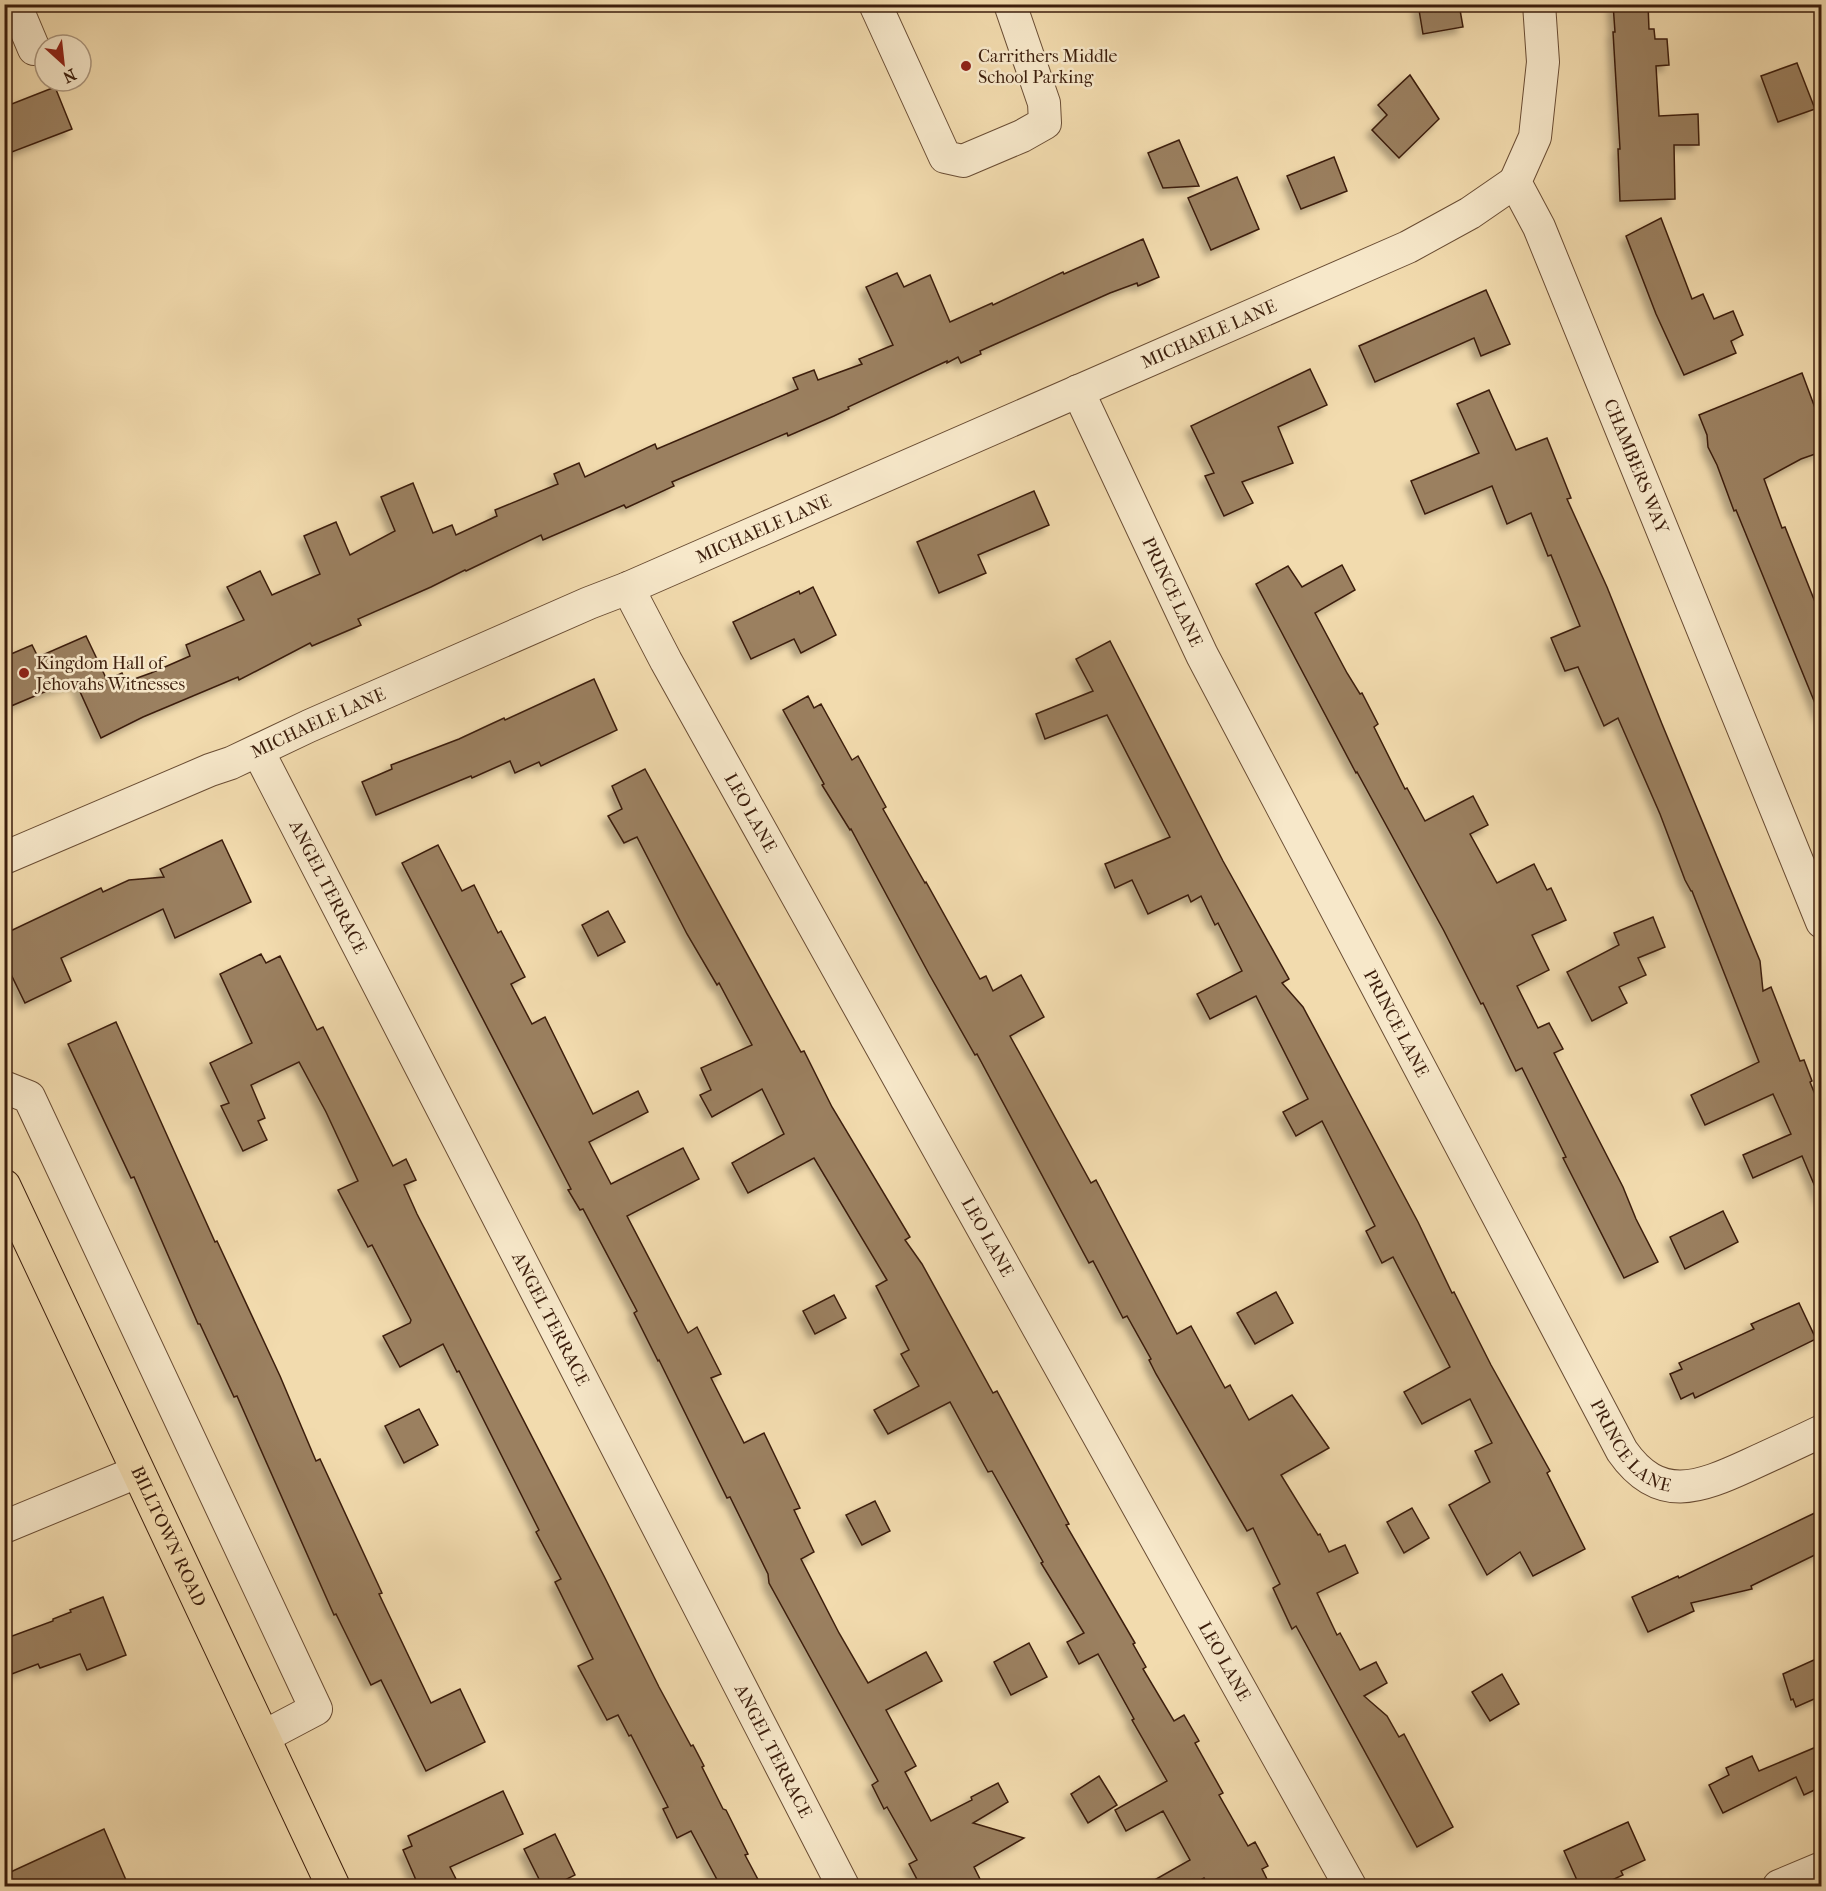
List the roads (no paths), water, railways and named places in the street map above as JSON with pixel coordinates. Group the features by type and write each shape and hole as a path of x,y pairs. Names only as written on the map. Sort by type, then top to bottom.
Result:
{"main road":[{"name":"BILLTOWN ROAD","path":"4,1186 333,1887"}],"street":[{"path":"15,4 33,47"},
{"path":"875,4 945,157 963,161 1022,136 1045,123 1044,103 1010,4"},
{"path":"1515,182 1535,137 1543,62 1539,4"},
{"name":"MICHAELE LANE","path":"4,858 258,751 320,721 589,603 1408,247 1470,213 1515,182"},
{"name":"CHAMBERS WAY","path":"1515,182 1539,227 1821,922"},
{"name":"PRINCE LANE","path":"1078,391 1202,655 1622,1451 1631,1464 1652,1480 1668,1486 1696,1486 1718,1479 1821,1431"},
{"name":"LEO LANE","path":"628,588 666,661 1350,1887"},
{"name":"ANGEL TERRACE","path":"258,751 843,1887"},
{"path":"4,1087 29,1097 316,1709 263,1737"},
{"path":"4,1527 138,1472"},
{"path":"1779,1887 1821,1868"}],"place":[{"name":"Carrithers Middle School Parking","path":"966,66"},
{"name":"Kingdom Hall of Jehovahs Witnesses","path":"24,673"}]}
